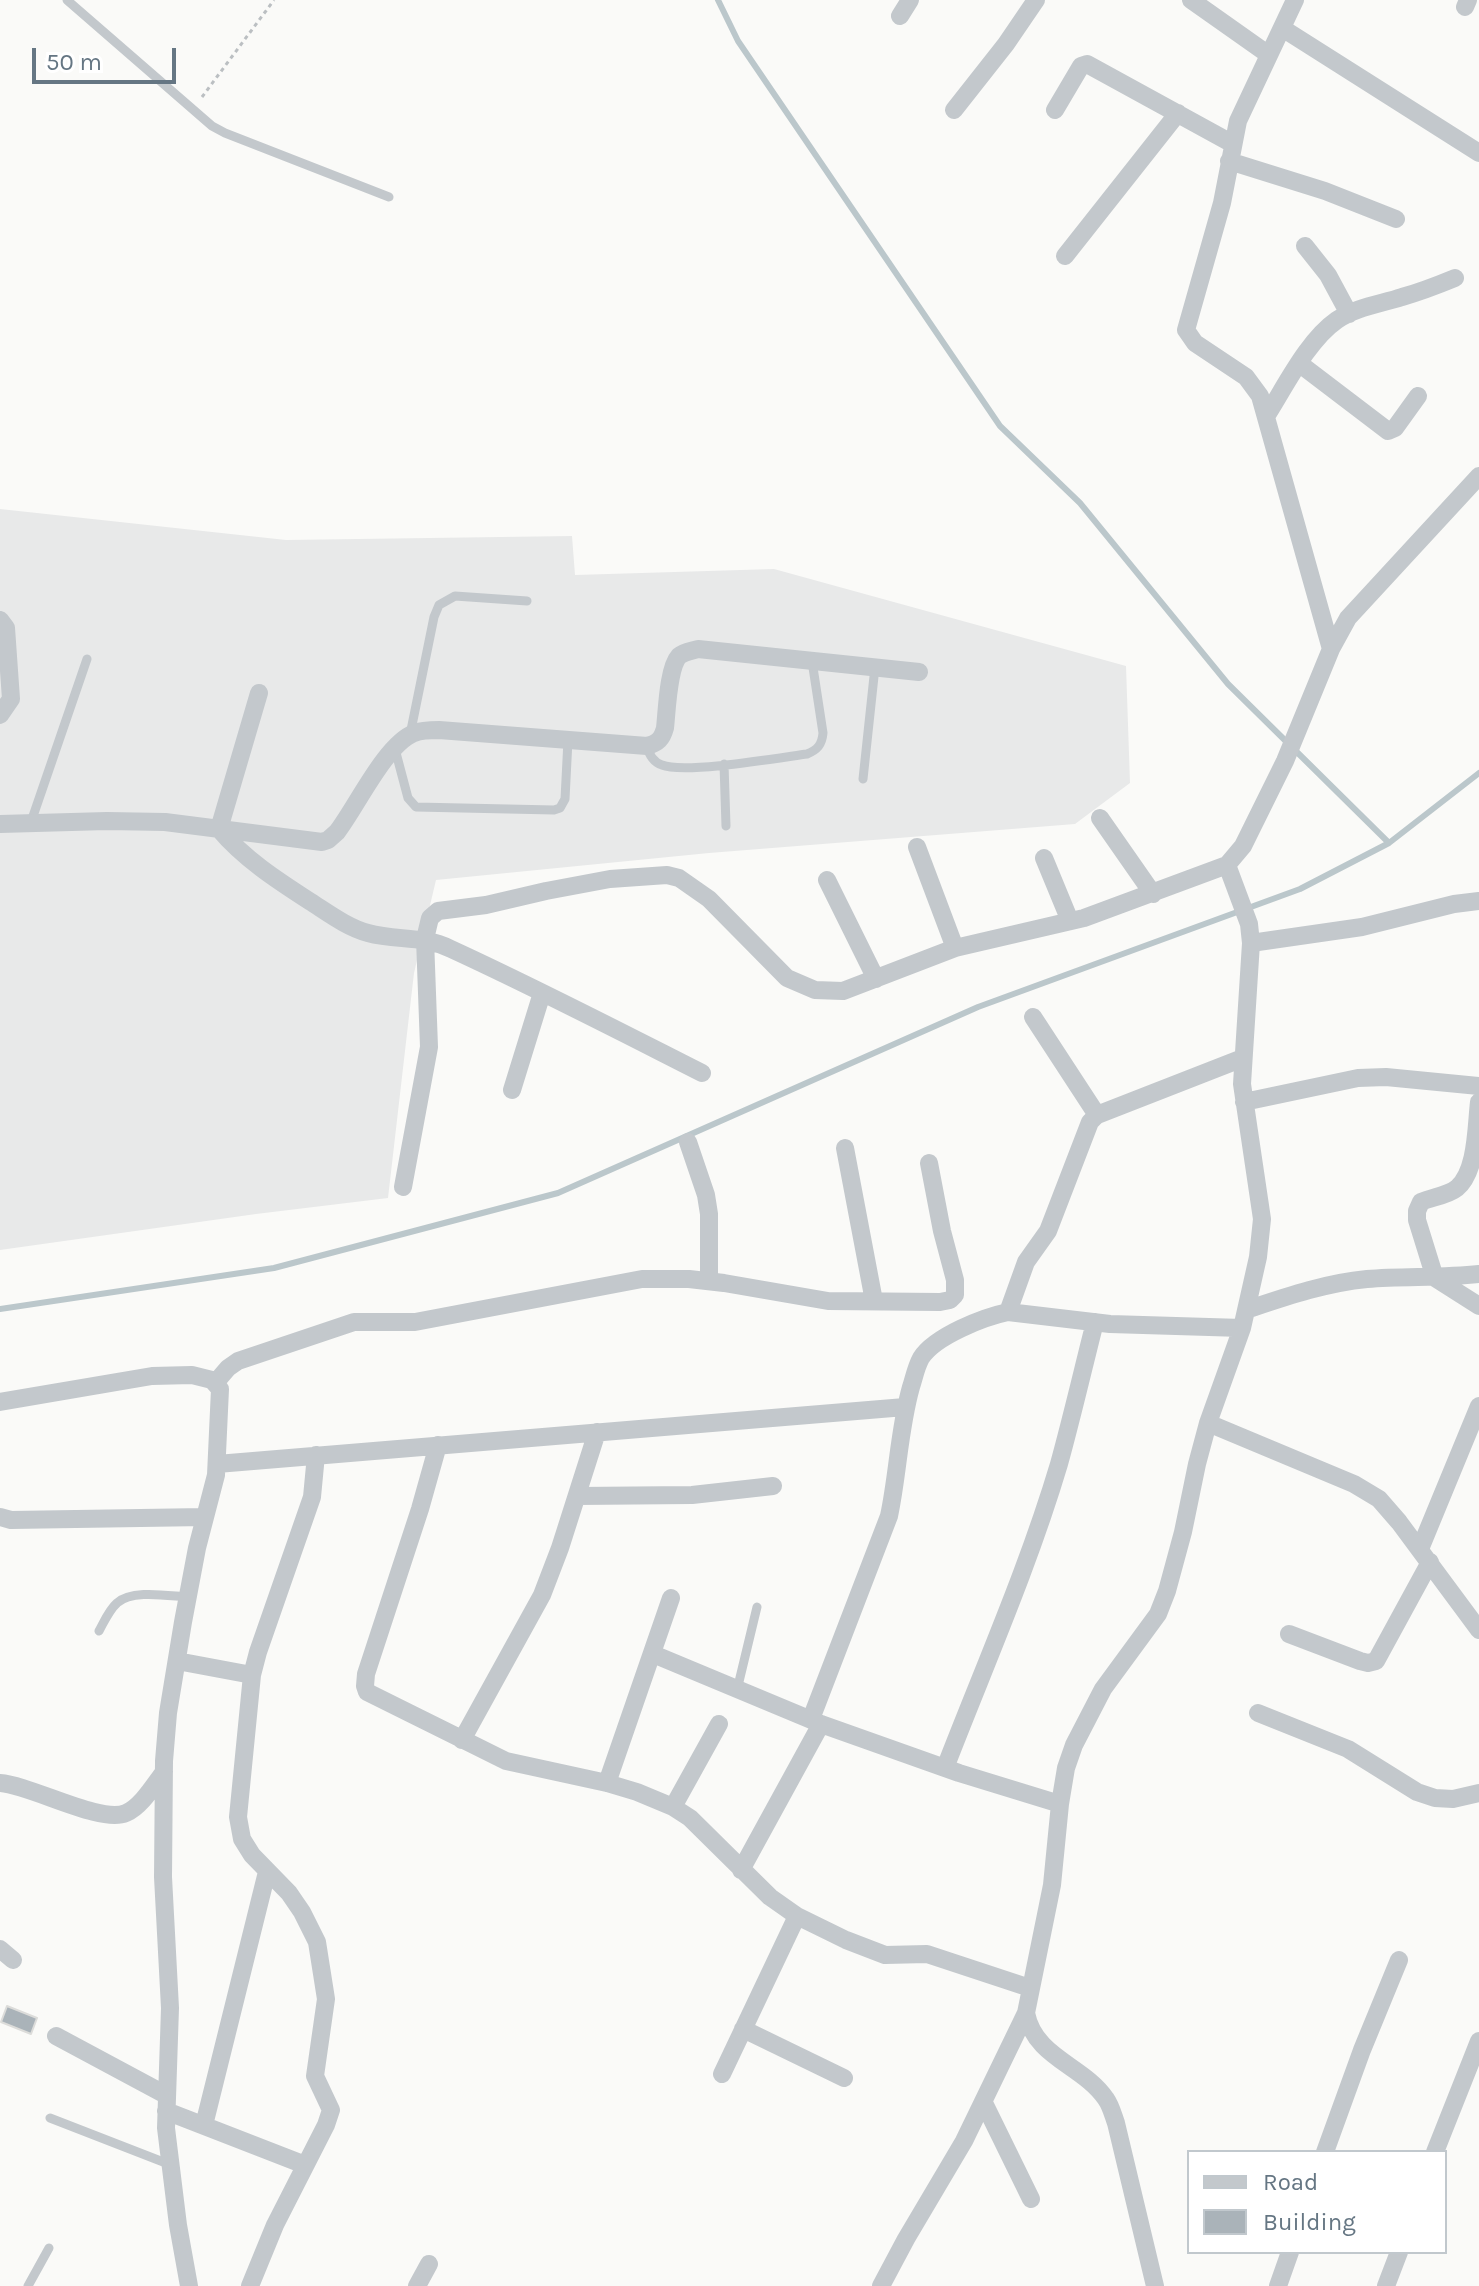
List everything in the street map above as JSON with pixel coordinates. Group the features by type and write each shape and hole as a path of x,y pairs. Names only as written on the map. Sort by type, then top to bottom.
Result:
{"street":[{"path":"954,110 1036,0"},
{"path":"1191,0 1269,55"},
{"path":"1295,0 1238,121 1219,214 1186,330 1195,343 1246,377 1260,396 1331,649"},
{"path":"1282,28 1479,153"},
{"path":"1055,110 1081,66 1087,64 1178,113 1231,152 1396,219"},
{"path":"1065,256 1178,113"},
{"path":"1305,246 1328,275 1349,314"},
{"path":"1267,415 1324,330 1349,314 1455,278"},
{"path":"1300,364 1388,431 1395,428 1418,396"},
{"path":"403,1187 429,1047 425,939 430,918 440,910 486,905 610,879 667,875 679,878 709,899 779,971 796,983 815,990 843,991 955,948 1070,921 1153,894 1227,865 1243,846 1285,761 1331,649 1348,618 1479,476"},
{"path":"0,620 6,628 11,692 8,705 0,715"},
{"path":"0,824 165,822 316,843 328,840 337,832 395,747 410,735 423,731 647,746 656,743 663,733 673,667 679,657 687,652 698,649 919,672"},
{"path":"219,829 259,693"},
{"path":"1100,818 1153,894"},
{"path":"219,829 237,849 282,883 357,929 390,937 425,939 448,947 702,1073"},
{"path":"917,847 955,948"},
{"path":"1044,858 1070,921"},
{"path":"881,2286 964,2141 1026,2013 1052,1885 1066,1768 1074,1745 1103,1689 1158,1614 1183,1532 1208,1423 1244,1319 1258,1257 1262,1219 1244,1102 1243,1058 1251,943 1249,924 1227,865"},
{"path":"827,880 876,979"},
{"path":"1251,943 1362,927 1454,904 1479,901"},
{"path":"512,1090 542,993"},
{"path":"1033,1017 1097,1115"},
{"path":"1008,1312 1020,1274 1048,1231 1087,1128 1097,1115 1243,1058"},
{"path":"1244,1102 1358,1078 1386,1077 1479,1086"},
{"path":"1479,1102 1469,1172 1456,1188 1421,1202 1417,1211 1435,1278 1479,1306"},
{"path":"688,1142 706,1195 709,1214 709,1281"},
{"path":"845,1148 874,1301"},
{"path":"216,1382 238,1361 354,1322 415,1322 642,1279 709,1281 828,1301 950,1300 955,1295 955,1280 929,1163"},
{"path":"741,1870 816,1722 889,1516 905,1407 915,1371 933,1345 971,1324 1008,1312 1166,1327 1244,1319 1303,1291 1365,1279 1479,1274"},
{"path":"945,1768 1041,1519 1059,1464 1095,1322"},
{"path":"0,1402 152,1376 192,1375 216,1382 220,1389 217,1464 188,1597 168,1713 164,1772 163,1877 170,2008 166,2103 178,2225 189,2286"},
{"path":"1289,1634 1360,1661 1376,1661 1425,1556 1479,1406"},
{"path":"217,1464 905,1407"},
{"path":"1208,1423 1354,1484 1379,1499 1479,1630"},
{"path":"462,1740 542,1595 597,1432"},
{"path":"438,1445 364,1683 370,1694 520,1766 607,1783 673,1807 690,1818 770,1897 797,1916 872,1951 896,1956 927,1954 1030,1988"},
{"path":"250,2286 275,2225 331,2110 315,2076 326,1999 317,1942 289,1893 252,1855 242,1839 238,1817 252,1675 312,1497 316,1455"},
{"path":"577,1496 692,1495 773,1486"},
{"path":"0,1517 11,1520 205,1517"},
{"path":"607,1783 671,1598"},
{"path":"653,1654 816,1722 945,1768 1060,1804"},
{"path":"177,1661 252,1675"},
{"path":"1258,1713 1348,1749 1417,1792 1435,1798 1453,1799 1479,1793"},
{"path":"673,1807 719,1724"},
{"path":"0,1783 99,1812 121,1814 137,1805 164,1772"},
{"path":"204,2125 267,1872"},
{"path":"722,2074 797,1916"},
{"path":"1326,2150 1399,1960"},
{"path":"1026,2013 1029,2028 1039,2043 1099,2090 1108,2101 1155,2286"},
{"path":"743,2029 844,2078"},
{"path":"56,2036 204,2125 305,2165"},
{"path":"1436,2150 1479,2041"},
{"path":"984,2103 1031,2199"},
{"path":"1278,2286 1289,2254"},
{"path":"1386,2286 1398,2254"},
{"path":"417,2286 429,2264"}],"lane":[{"path":"67,0 203,120 225,133 389,197"},
{"path":"410,735 439,605 455,596 527,601"},
{"path":"31,822 87,659"},
{"path":"647,746 650,757 663,766 683,768 807,754 819,747 823,733 812,661"},
{"path":"863,779 875,667"},
{"path":"395,747 408,798 416,807 554,810 560,808 565,799 568,740"},
{"path":"724,764 726,826"},
{"path":"99,1631 114,1605 127,1597 188,1597"},
{"path":"737,1690 757,1607"},
{"path":"50,2118 171,2165"},
{"path":"28,2286 49,2248"}],"path":[{"path":"192,110 274,0"}],"shaded area":[{"path":"0,509 286,540 572,536 575,575 774,569 1126,666 1130,783 1075,824 709,853 436,880 414,973 388,1198 0,1250"}],"building":[{"path":"7,2006 37,2018 31,2034 1,2022"}],"waterway":[{"path":"718,0 738,41 1000,426 1080,503 1228,684 1389,843"},
{"path":"0,1309 274,1268 558,1193 978,1007 1300,889 1389,843 1479,773"}]}
